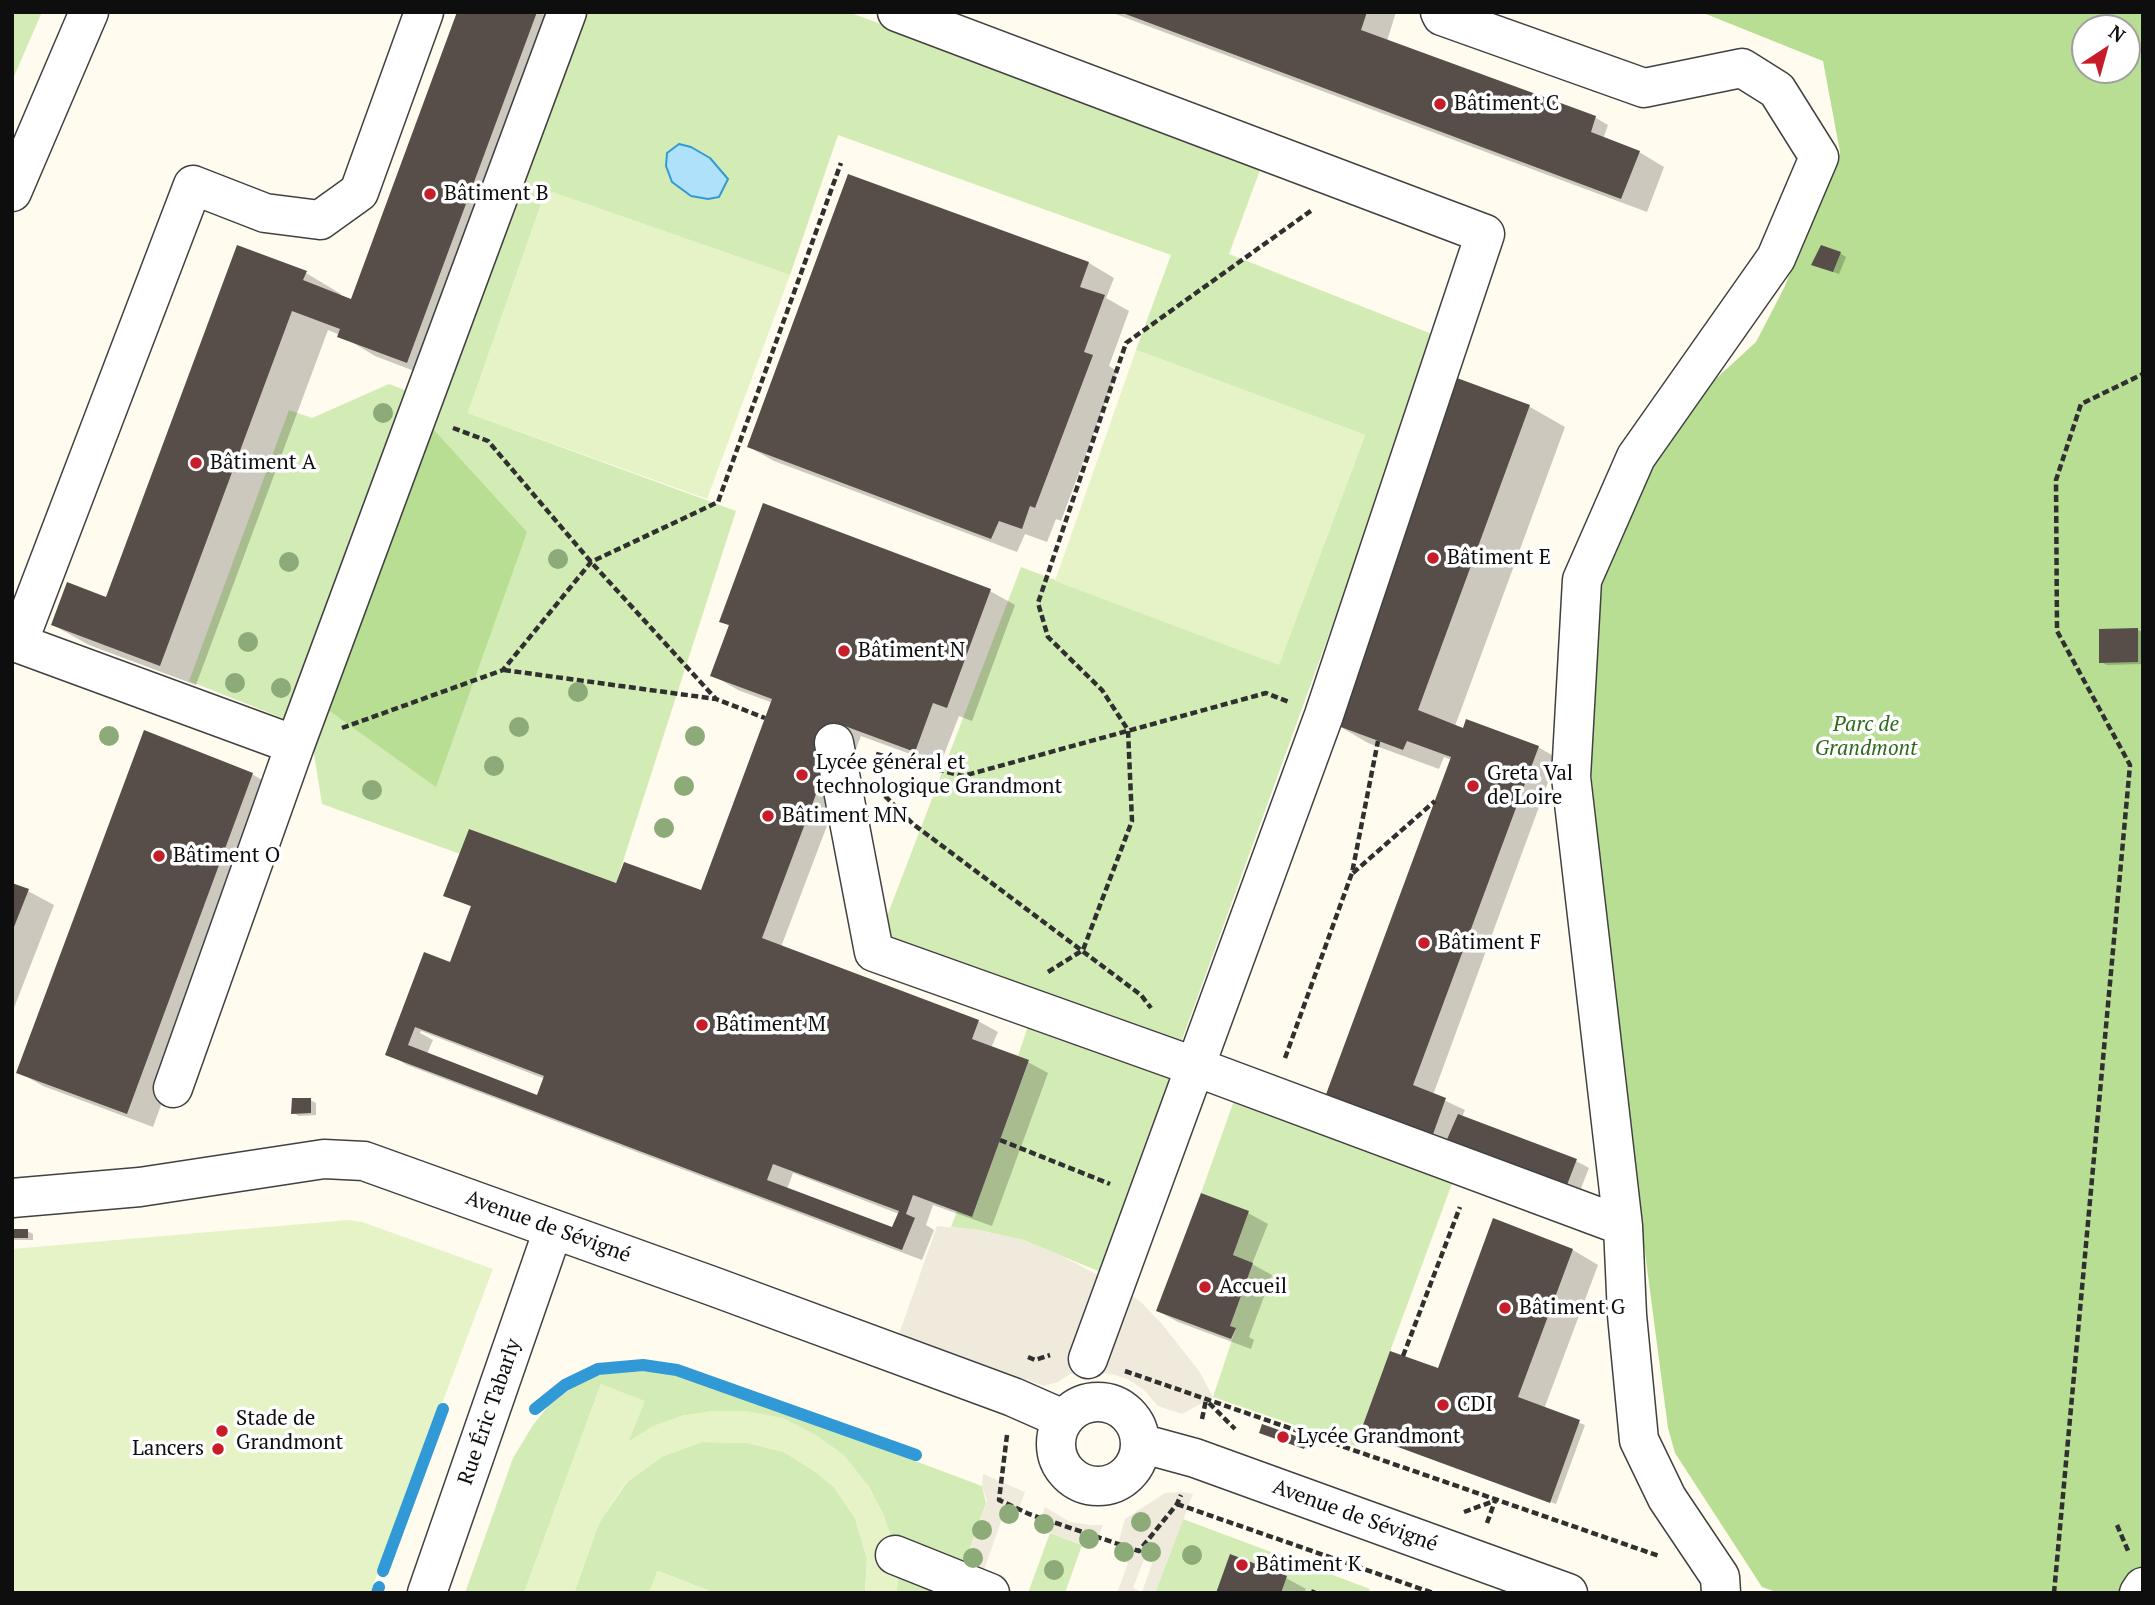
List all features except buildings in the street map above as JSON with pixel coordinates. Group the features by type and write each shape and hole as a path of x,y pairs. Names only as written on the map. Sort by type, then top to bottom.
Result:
{"street":[{"path":"12,192 89,12"},
{"path":"295,745 15,642 193,185 265,213 320,220 359,192 424,12"},
{"path":"173,1088 416,414 567,12"},
{"path":"897,12 1485,234 1324,715 1088,1359"},
{"path":"1440,12 1442,16 1644,88 1742,68 1777,90 1819,157 1776,258 1636,457 1582,580 1571,777 1623,1226 1627,1315 1639,1440 1667,1498 1720,1577 1721,1593"},
{"path":"834,743 874,952 1196,1067 1623,1226"},
{"name":"Avenue de Sévigné","path":"12,1198 140,1187 324,1159 363,1161 712,1286 1013,1397 1063,1419"},
{"name":"Rue Éric Tabarly","path":"427,1593 553,1230"},
{"path":"1098,1401 1123,1409 1138,1430 1140,1443 1138,1457 1131,1470 1120,1480 1107,1485 1083,1483 1072,1478 1059,1462 1056,1441 1063,1419 1084,1404 1098,1401"},
{"name":"Avenue de Sévigné","path":"1140,1443 1195,1458 1568,1593"},
{"path":"895,1555 990,1593"},
{"path":"2139,1593 2143,1587"}],"path":[{"path":"503,670 591,562 718,502 841,163"},
{"path":"1006,999 1083,950 1132,821 1128,730 1102,690 1048,637 1038,603 1126,343 1314,208"},
{"path":"2054,1593 2130,765 2057,631 2056,480 2081,404 2143,374"},
{"path":"416,414 488,441 591,562 716,699"},
{"path":"295,745 503,670 716,699 765,718"},
{"path":"834,743 963,776 1266,693 1324,715"},
{"path":"1272,1095 1352,873 1378,741"},
{"path":"878,788 913,824 1141,995 1156,1016"},
{"path":"1352,873 1435,801"},
{"path":"1000,1140 1146,1198"},
{"path":"1403,1356 1474,1171"},
{"path":"1029,1357 1013,1397 999,1500 1029,1514 1139,1551 1177,1503 1195,1458 1206,1400 1241,1435"},
{"path":"1464,1512 1495,1501"},
{"path":"1177,1503 1433,1593"}],"green space":[{"path":"12,12 42,12 12,81"},
{"path":"579,12 848,12 1263,162 1229,254 1437,336 1179,1048 879,937 1021,567 1279,664 1365,435 1136,350 1171,255 838,135 790,275 546,190 468,413 736,511 616,883 460,854 322,804 310,729 189,681 289,410 312,418 389,384 432,400"},
{"name":"Parc de Grandmont","path":"1701,12 2143,12 2143,1593 1779,1593 1762,1587 1675,1453 1668,1428 1625,1100 1588,742 1603,576 1654,456 1708,386 1756,342 1784,288 1840,152 1823,61"},
{"path":"546,190 790,275 707,499 468,413"},
{"path":"1136,350 1365,435 1279,665 1055,581"},
{"path":"433,429 527,532 436,787 327,709"},
{"path":"1030,1020 1177,1072 1108,1275 1023,1240 951,1227 957,1211 972,1216 1029,1061 1018,1056"},
{"path":"1235,1098 1453,1181 1355,1446 1213,1397 1236,1328 1230,1326 1253,1263 1233,1255 1249,1211 1201,1193"},
{"name":"Lancers","path":"349,1220 362,1222 493,1269 370,1593 12,1593 12,1249"},
{"path":"623,1370 676,1373 699,1380 982,1486 986,1503 954,1593 897,1593 894,1547 884,1516 868,1485 746,1411 714,1411 681,1416 628,1442 601,1384 524,1593 465,1593 513,1458 533,1425 549,1405 573,1387 596,1376"},
{"path":"601,1384 645,1401 629,1441 653,1426 681,1416 714,1411 746,1411 783,1418 816,1435 844,1455 868,1485 884,1516 894,1546 897,1593 865,1593 867,1559 855,1518 834,1487 816,1472 784,1452 748,1443 702,1442 663,1456 626,1482 599,1523 574,1593 524,1593"},
{"path":"702,1442 748,1443 784,1452 834,1487 855,1518 867,1559 865,1593 715,1593 658,1571 649,1593 574,1593 599,1523 627,1482 663,1456"},
{"path":"1183,1519 1370,1589 1368,1593 1155,1593"},
{"path":"1050,1533 1082,1545 1065,1593 1028,1593"},
{"path":"657,1571 715,1593 649,1593"}],"shaded area":[{"path":"937,1226 978,1230 1023,1240 1056,1253 1115,1284 1142,1303 1162,1324 1199,1371 1213,1397 1182,1414 1158,1406 1144,1390 1115,1375 1099,1372 1070,1374 1058,1382 1044,1386 899,1334"},
{"path":"983,1474 1025,1492 1015,1520 1003,1516 976,1593 954,1593 987,1501 982,1486"},
{"path":"1165,1493 1193,1494 1155,1593 1117,1593 1128,1563 1114,1557 1125,1519","holes":["1150,1544 1158,1547 1142,1592 1133,1588"]},
{"path":"1045,1507 1070,1522 1103,1525 1094,1549 1037,1528"}],"water":[{"path":"679,144 691,147 710,158 728,179 719,197 708,199 691,196 672,182 666,166 667,153"}],"waterway":[{"path":"535,1409 565,1385 598,1369 643,1365 677,1370 916,1455"},
{"path":"383,1571 443,1409"},
{"path":"377,1593 379,1587"}],"place":[{"name":"Bâtiment C","path":"1440,104"},
{"name":"Bâtiment B","path":"430,194"},
{"name":"Bâtiment A","path":"196,463"},
{"name":"Bâtiment E","path":"1433,558"},
{"name":"Bâtiment N","path":"844,651"},
{"name":"Lycée général et technologique Grandmont","path":"802,775"},
{"name":"Greta Val de Loire","path":"1473,786"},
{"name":"Bâtiment MN","path":"768,816"},
{"name":"Bâtiment O","path":"159,856"},
{"name":"Bâtiment F","path":"1424,943"},
{"name":"Bâtiment M","path":"702,1025"},
{"name":"Accueil","path":"1205,1287"},
{"name":"Bâtiment G","path":"1505,1308"},
{"name":"CDI","path":"1443,1405"},
{"name":"Stade de Grandmont","path":"222,1431"},
{"name":"Lycée Grandmont","path":"1283,1437"},
{"name":"Lancers","path":"218,1449"},
{"name":"Bâtiment K","path":"1242,1565"}]}
